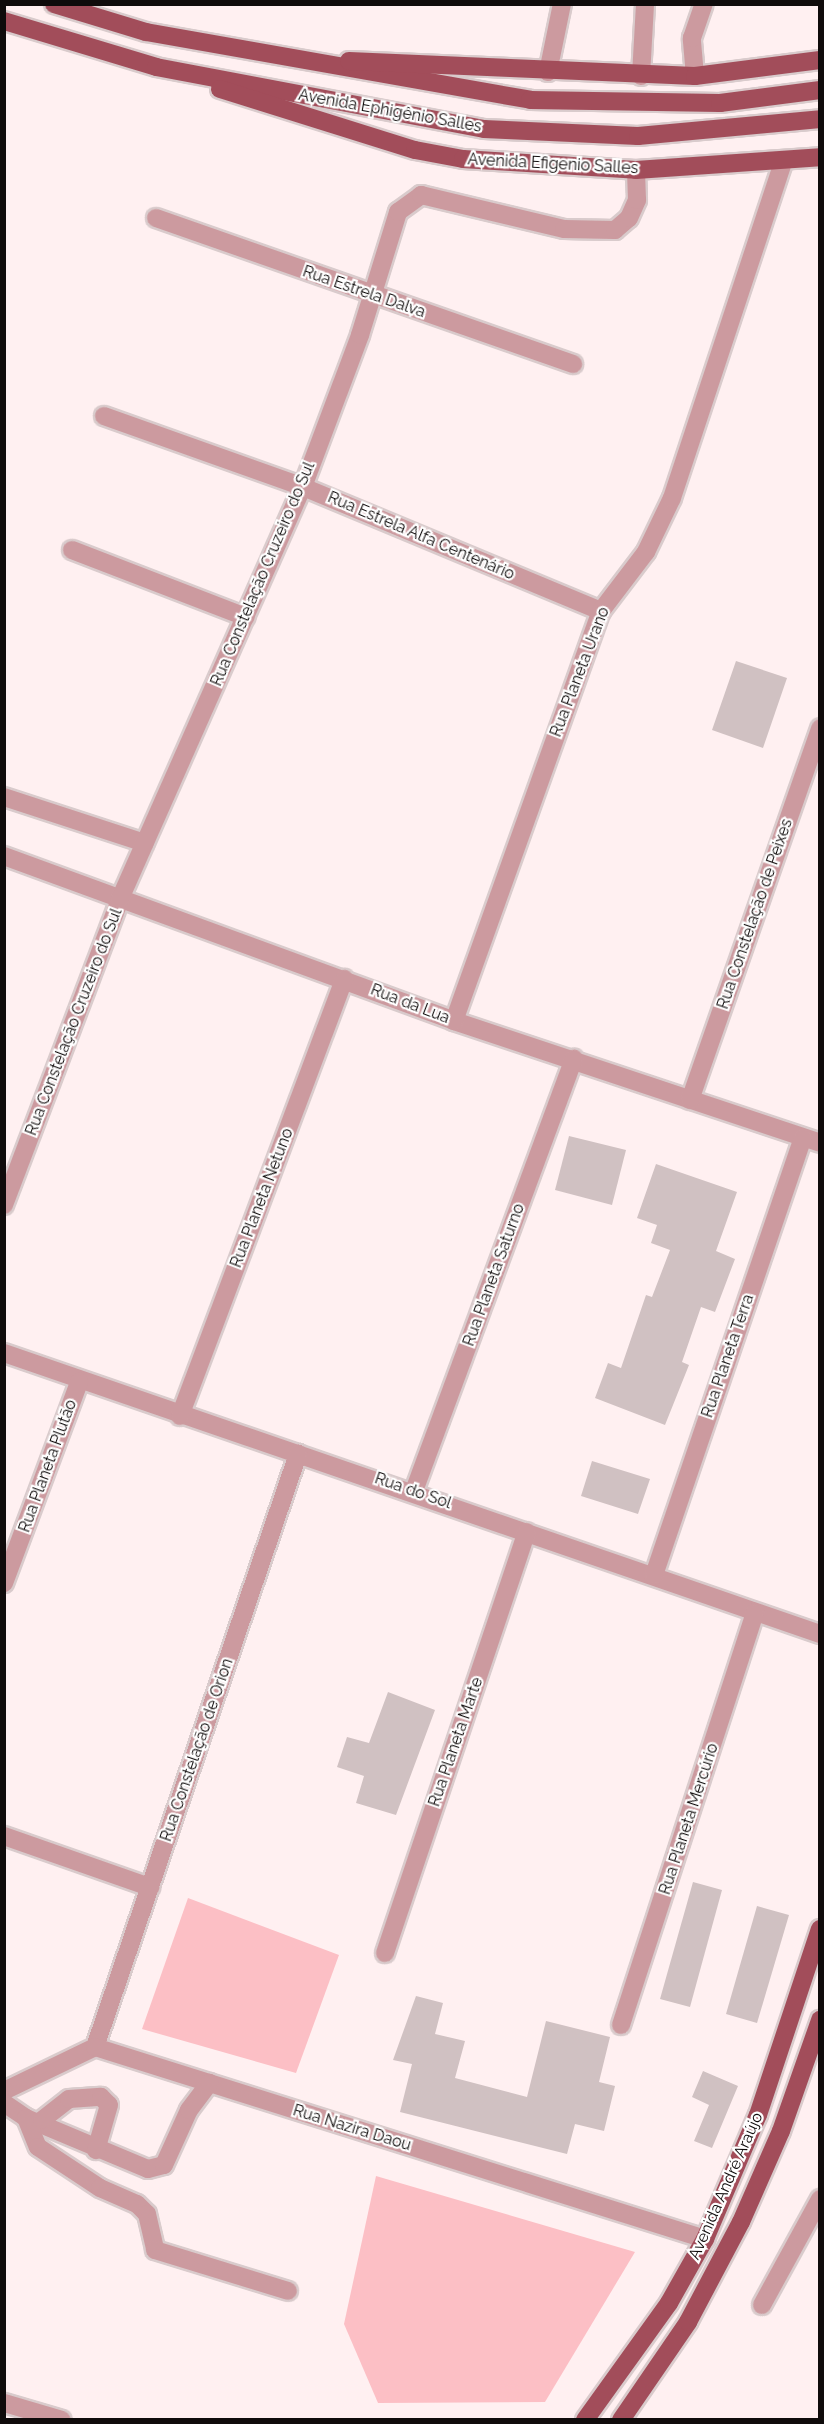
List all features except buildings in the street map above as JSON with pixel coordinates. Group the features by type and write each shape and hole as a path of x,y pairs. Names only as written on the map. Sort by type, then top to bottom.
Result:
{"main road":[{"name":"Avenida Ephigênio Salles","path":"54,4 102,11 146,32 463,92 598,105 720,103 819,90"},
{"name":"Avenida Ephigênio Salles","path":"4,21 156,68 484,129 638,136 819,119"},
{"name":"Avenida Ephigênio Salles","path":"270,57 641,76 695,76 819,60"},
{"name":"Avenida Efigenio Salles","path":"156,68 416,150 509,164 636,170 783,164 819,157"},
{"name":"Avenida André Araújo","path":"585,2420 669,2303 705,2239 758,2115 819,1929"},
{"name":"Avenida André Araújo","path":"621,2420 688,2322 741,2222 815,2053 819,2020"}],"street":[{"path":"548,72 562,4"},
{"path":"641,76 645,4"},
{"path":"695,76 692,38 704,4"},
{"name":"Rua Planeta Urano","path":"454,1020 601,611 646,552 672,498 783,164"},
{"name":"Rua Constelação Cruzeiro do Sul","path":"4,1205 120,899 303,486 372,295 398,212 421,195 564,229 615,230 629,218 637,200 636,170"},
{"name":"Rua Estrela Dalva","path":"156,218 573,364"},
{"name":"Rua Estrela Alfa Centenário","path":"104,416 303,486 601,611"},
{"path":"72,550 246,617"},
{"name":"Rua Constelação de Peixes","path":"690,1100 819,728"},
{"path":"4,797 145,843"},
{"name":"Rua da Lua","path":"4,856 454,1020 811,1141"},
{"name":"Rua Planeta Netuno","path":"180,1416 344,979"},
{"name":"Rua Planeta Saturno","path":"414,1491 574,1059"},
{"name":"Rua Planeta Terra","path":"654,1575 811,1141"},
{"name":"Rua do Sol","path":"4,1353 79,1382 180,1416 414,1491 819,1634"},
{"name":"Rua Planeta Plutão","path":"4,1583 79,1382"},
{"name":"Rua Constelação de Orion","path":"95,2047 298,1454"},
{"name":"Rua Planeta Marte","path":"385,1953 527,1532"},
{"name":"Rua Planeta Mercúrio","path":"621,2025 755,1613"},
{"path":"4,1836 150,1887"},
{"path":"4,2091 95,2047"},
{"name":"Rua Nazira Daou","path":"95,2047 705,2239"},
{"path":"4,2103 137,2169 164,2165 189,2110 209,2083"},
{"path":"34,2119 69,2099 101,2097 109,2105 96,2150"},
{"path":"34,2119 39,2147 100,2188 137,2204 147,2214 154,2250 288,2291"},
{"path":"762,2305 819,2199"},
{"path":"4,2403 62,2420"}],"shaded area":[{"path":"188,1898 339,1955 296,2073 142,2029"},
{"path":"376,2176 635,2252 545,2402 378,2403 344,2324"}]}
